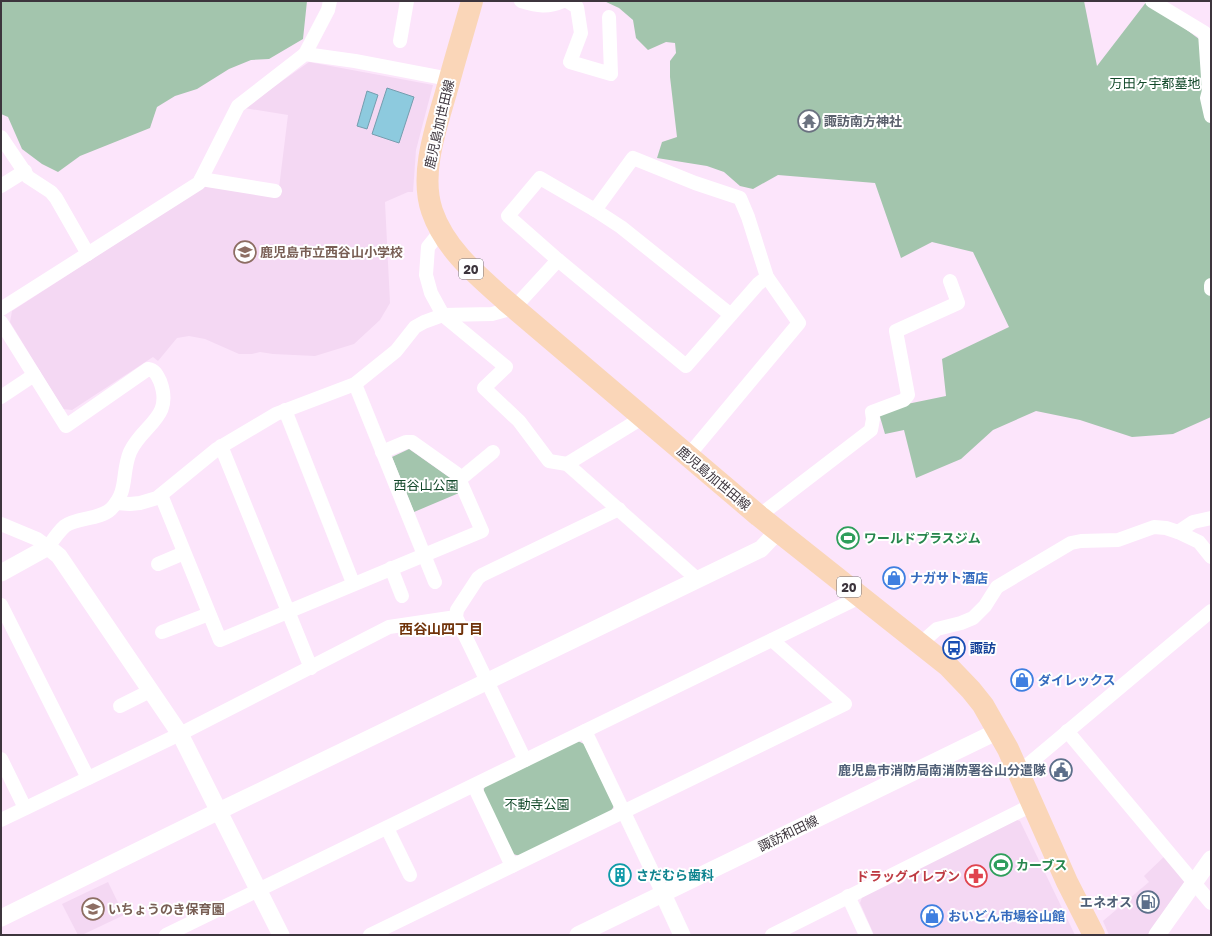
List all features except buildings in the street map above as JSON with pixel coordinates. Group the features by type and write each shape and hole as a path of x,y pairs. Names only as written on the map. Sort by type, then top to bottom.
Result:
{"main road":[{"name":"鹿児島加世田線","path":"472,1 449,79 430,153 428,187 432,210 441,231 468,267 514,308 759,516 862,596 948,666 971,690 983,705 1008,749 1069,886 1094,935"}],"street":[{"path":"1,309 199,183 238,106 305,54 328,10 330,1"},
{"path":"400,42 408,1"},
{"path":"521,1 535,6 552,6 563,1"},
{"path":"567,1 576,7 581,33 570,62 611,74 609,17"},
{"path":"1152,1 1205,33 1210,87 1207,98 1211,116"},
{"path":"305,54 355,61 449,79"},
{"path":"1,136 28,177 51,192 56,198 88,254"},
{"path":"594,210 633,158 695,183 740,198 748,217 767,277 799,323 688,456"},
{"path":"1,186 25,171"},
{"path":"731,314 621,228 540,178 508,216 558,260 686,366 758,284 767,277"},
{"path":"200,179 275,191"},
{"path":"441,231 428,247 426,274 431,293 442,315 506,367 484,388 519,421 549,461 567,464 697,579"},
{"path":"116,503 140,503 157,498 221,446 276,414 354,384 396,351 415,327 424,322 442,315 492,314 514,308 558,260"},
{"path":"759,516 871,430 873,419 872,412 904,400 908,395 896,331 958,303 950,281"},
{"path":"1,322 66,426 145,370 150,369 157,374 164,395 160,413 140,437 132,450 126,464 124,486 116,503 106,512 65,526 48,547 1,573"},
{"path":"1,398 34,376"},
{"path":"354,384 435,582"},
{"path":"285,410 353,583"},
{"path":"567,464 642,418"},
{"path":"161,495 220,640 482,530 456,474 412,442 406,442 382,452"},
{"path":"221,446 311,668"},
{"path":"459,480 493,452"},
{"path":"525,760 456,617 457,610 478,578 482,575 618,509"},
{"path":"1178,532 1193,522 1211,518"},
{"path":"1,524 37,539 61,559 180,734 281,935"},
{"path":"920,643 937,629 961,623 972,618 985,606 997,587 1071,543 1081,541 1118,540 1154,527 1178,532 1198,542 1211,557"},
{"path":"1,918 760,549 778,531"},
{"path":"158,564 184,553"},
{"path":"391,568 402,596"},
{"path":"166,935 862,596"},
{"path":"1,605 88,778"},
{"path":"1018,773 1211,611"},
{"path":"162,632 209,614"},
{"path":"1,820 180,734 389,627 456,617"},
{"path":"370,935 845,704 772,640"},
{"path":"120,706 150,691"},
{"path":"585,731 682,935"},
{"name":"諏訪和田線","path":"578,935 998,731"},
{"path":"1067,731 1211,903"},
{"path":"1,759 25,808"},
{"path":"474,786 512,866"},
{"path":"772,935 1032,805"},
{"path":"387,828 410,875"},
{"path":"1157,935 1211,858"},
{"path":"848,896 866,935"}],"shaded area":[{"name":"鹿児島市立西谷山小学校","path":"309,62 433,85 416,150 413,192 408,192 385,202 390,303 380,320 354,344 315,356 260,352 252,354 239,354 205,339 189,336 177,338 158,361 153,357 72,410 63,409 10,322 12,311 207,185 278,196 288,115 244,108"},
{"path":"1014,819 1020,821 1075,935 874,935 860,903 863,895"},
{"name":"エネオス","path":"1168,853 1188,877 1147,935 1109,935 1103,921 1149,882 1144,876"},
{"name":"いちょうのき保育園","path":"108,882 124,915 82,935 78,935 62,904"}],"green space":[{"path":"1,1 307,1 303,39 269,59 251,60 229,69 197,89 175,96 157,107 150,128 80,156 58,172 42,164 22,149 8,117 1,114"},
{"name":"万田ヶ宇都墓地","path":"604,1 1084,1 1097,66 1148,1 1211,48 1211,417 1173,434 1132,437 1080,420 1036,411 993,430 961,459 916,478 904,430 885,434 878,410 946,396 942,359 1009,327 973,252 932,242 901,258 875,183 778,175 753,189 740,186 724,172 707,166 657,158 662,142 677,137 670,77 670,61 676,53 675,43 666,42 648,50 636,38 633,20 619,8"},
{"name":"西谷山公園","path":"409,449 453,480 459,493 414,512 392,457"},
{"name":"不動寺公園","path":"578,741 584,744 614,806 611,811 520,856 513,854 483,792 485,786"}],"water":[{"path":"387,88 414,97 399,143 372,134"},
{"path":"367,91 378,95 367,129 357,126"}],"place":[{"name":"諏訪南方神社","path":"809,121"},
{"name":"鹿児島市立西谷山小学校","path":"245,252"},
{"name":"ワールドプラスジム","path":"848,538"},
{"name":"ナガサト酒店","path":"894,578"},
{"name":"諏訪","path":"954,648"},
{"name":"ダイレックス","path":"1022,680"},
{"name":"鹿児島市消防局南消防署谷山分遣隊","path":"1061,770"},
{"name":"カーブス","path":"1001,865"},
{"name":"さだむら歯科","path":"620,875"},
{"name":"ドラッグイレブン","path":"976,876"},
{"name":"エネオス","path":"1148,902"},
{"name":"いちょうのき保育園","path":"93,909"},
{"name":"おいどん市場谷山館","path":"932,916"}],"district":[{"name":"西谷山四丁目","path":"441,628"}]}
